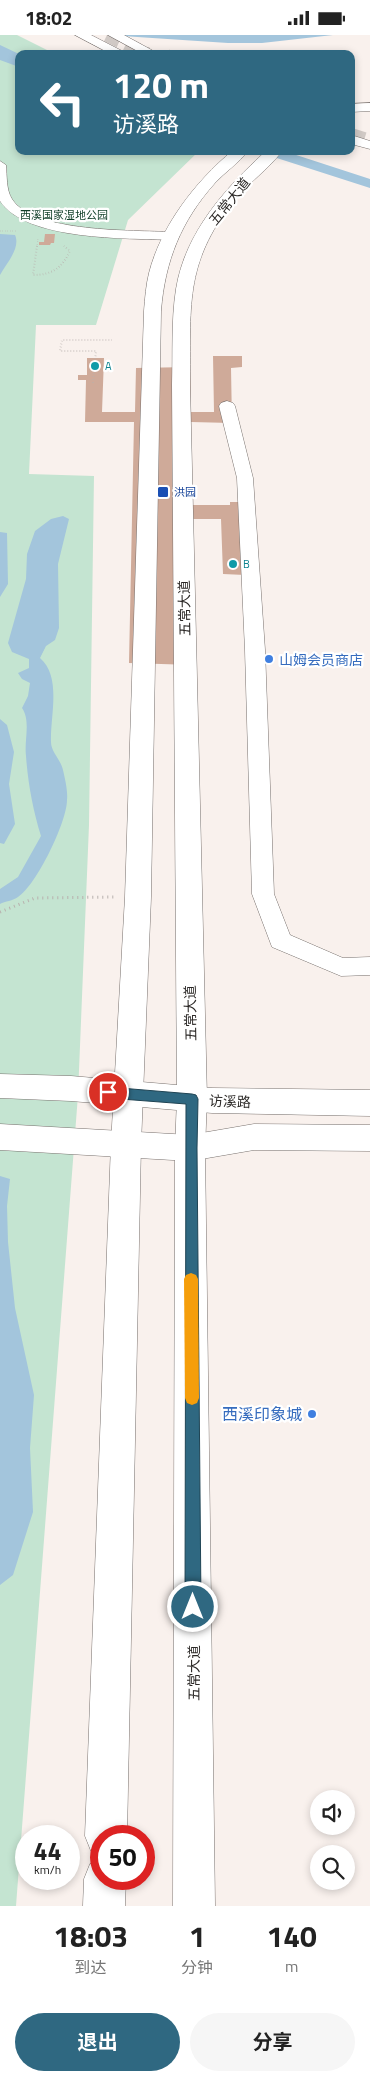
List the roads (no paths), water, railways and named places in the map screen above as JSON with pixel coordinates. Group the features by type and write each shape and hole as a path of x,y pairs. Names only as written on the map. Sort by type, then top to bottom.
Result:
{"main road":[{"path":"114,35 145,50"},
{"path":"86,38 113,50"},
{"path":"355,108 370,107"},
{"path":"355,140 370,145"},
{"name":"五常大道","path":"106,1825 126,1144 138,897 151,408 151,332 156,277 171,236 192,200 214,175 237,155"},
{"name":"五常大道","path":"194,1906 190,1148 192,1099 181,385 184,288 194,253 210,222 234,190 270,156"},
{"name":"访溪路","path":"0,1086 30,1086 192,1099 370,1103"},
{"path":"0,1137 190,1148 254,1137 370,1137"},
{"path":"104,1906 105,1890"}],"street":[{"path":"0,165 5,200 13,210 28,219 64,229 171,236"},
{"path":"227,407 245,478 255,651 262,894 280,941 341,967 370,966"}],"water":[{"path":"107,35 333,35 262,43 228,43"},
{"path":"0,45 15,52 15,66 0,60"},
{"path":"267,155 296,155 370,179 370,188"},
{"path":"0,234 15,235 16,245 0,275"},
{"path":"63,516 69,519 58,564 59,628 55,640 46,646 40,658 47,666 53,686 51,742 65,777 67,789 66,810 49,853 33,880 18,897 0,904 0,889 18,877 41,836 30,787 26,750 26,719 22,708 28,696 30,683 22,679 18,673 29,668 29,659 12,652 8,643 26,579 27,554 35,531 51,519"},
{"path":"0,532 7,533 8,584 0,597"},
{"path":"0,719 7,725 14,752 9,784 15,824 4,844 0,843"},
{"path":"0,1176 10,1179 7,1206 8,1242 15,1308 34,1395 30,1448 33,1512 13,1575 0,1585"}],"tunnel":[{"path":"107,35 139,50"},
{"path":"355,136 370,141"}],"place":[{"name":"A","path":"95,366"},
{"name":"洪园","path":"163,492"},
{"name":"B","path":"233,564"},
{"name":"山姆会员商店","path":"269,659"},
{"name":"西溪印象城","path":"312,1414"}],"park label":[{"name":"西溪国家湿地公园","path":"64,215"}]}
